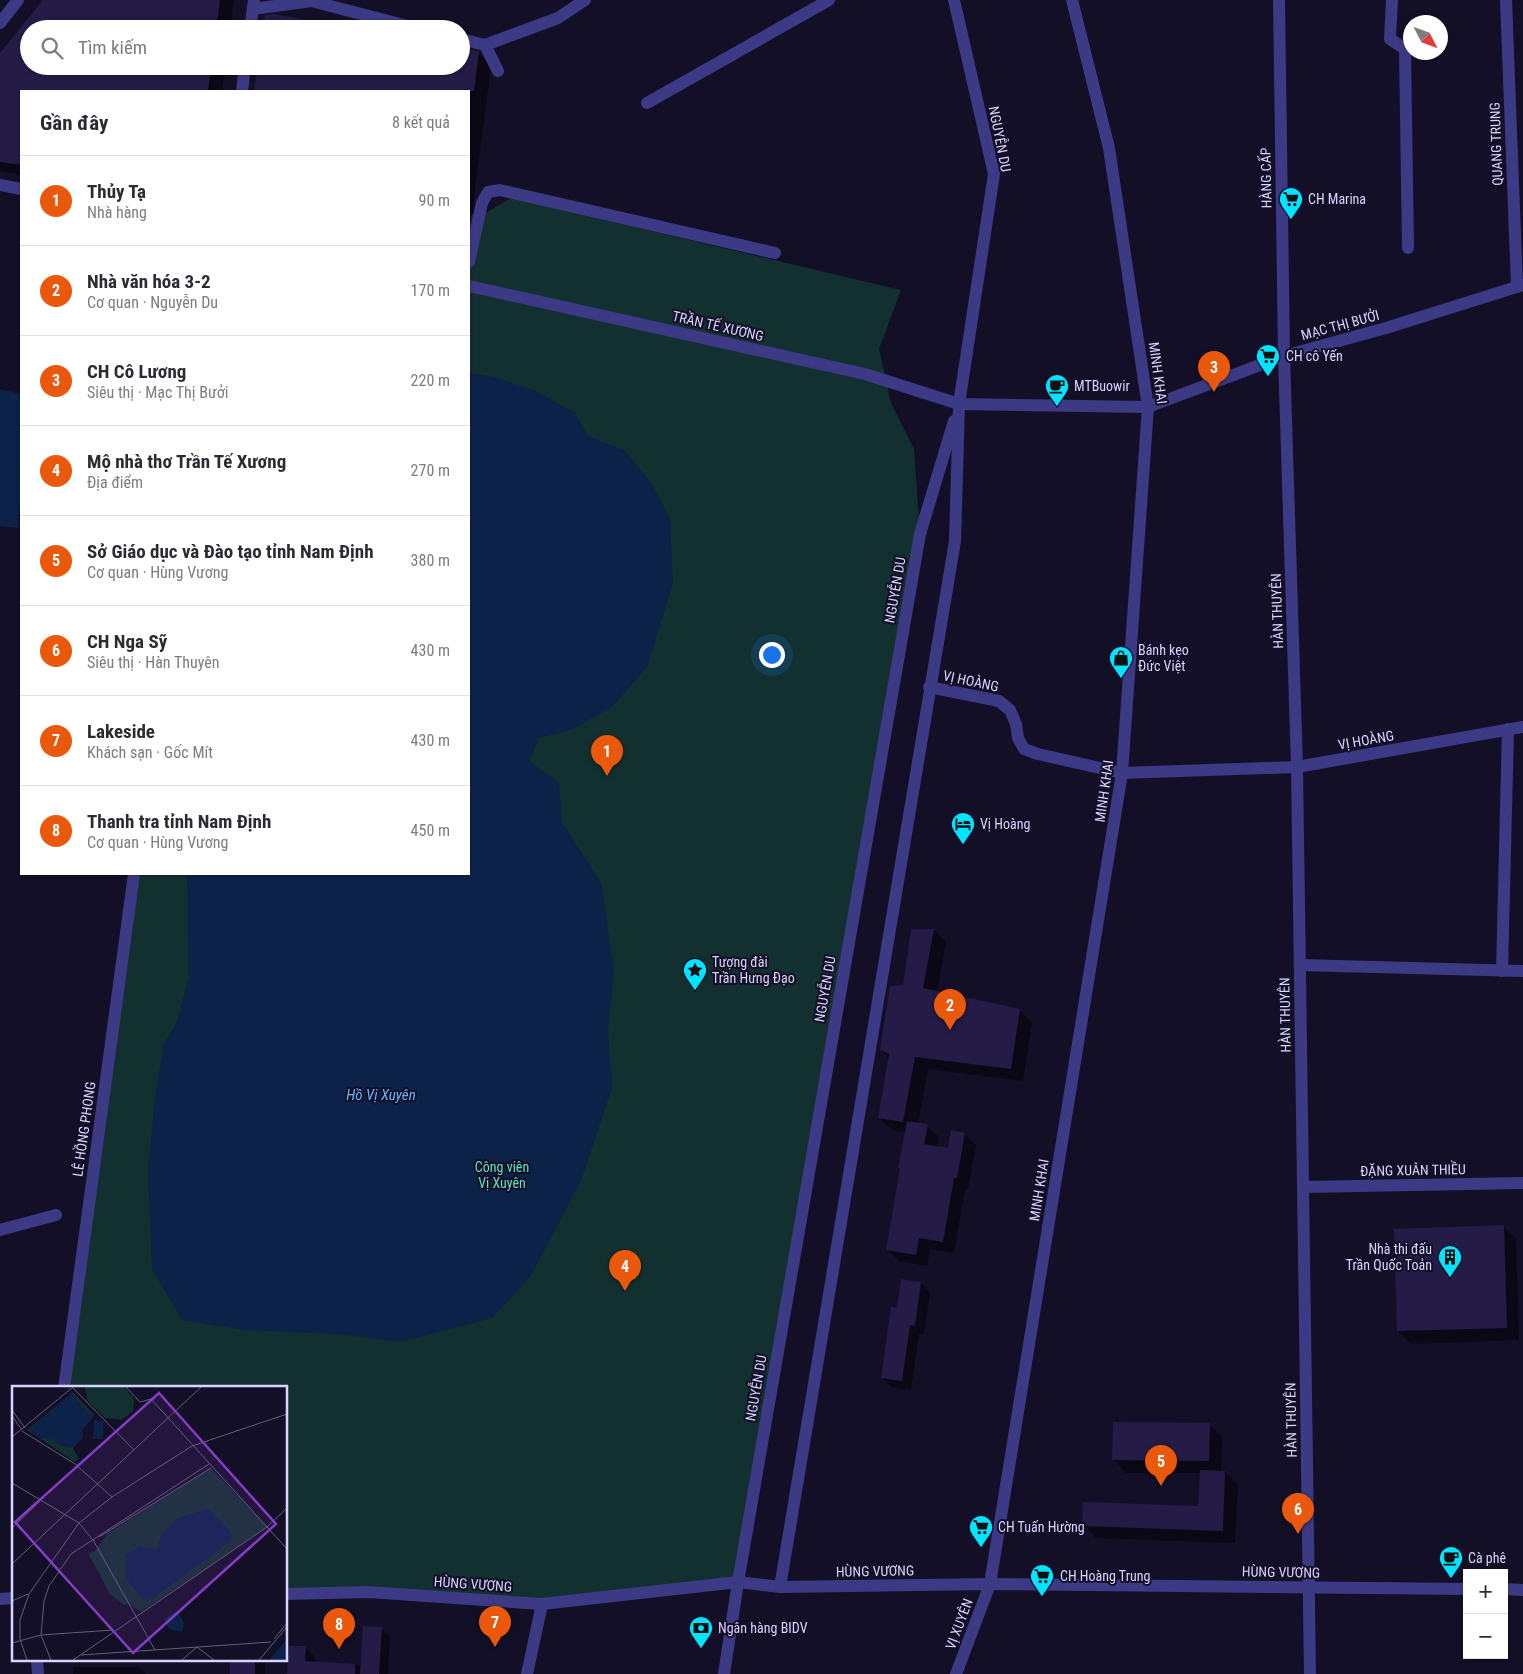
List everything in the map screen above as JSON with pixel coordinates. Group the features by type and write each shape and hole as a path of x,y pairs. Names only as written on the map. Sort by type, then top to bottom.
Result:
{"street":[{"path":"0,23 18,0"},
{"path":"470,41 485,45 558,18 585,0"},
{"path":"647,103 829,0"},
{"name":"NGUYỄN DU","path":"780,1587 955,540 959,404 994,174 954,0"},
{"name":"MINH KHAI","path":"990,1584 1122,773 1148,407 1109,148 1072,0"},
{"name":"HÀNG CẤP","path":"1279,0 1284,356"},
{"path":"1392,0 1390,39 1406,49 1408,248"},
{"name":"QUANG TRUNG","path":"1506,0 1520,286"},
{"path":"252,20 256,3 310,2 383,20"},
{"path":"485,45 498,71"},
{"path":"242,90 244,75"},
{"path":"0,184 20,189"},
{"path":"470,257 482,203 488,192 500,190 775,252"},
{"name":"TRẦN TẾ XƯƠNG","path":"470,286 865,374 959,404"},
{"name":"MẠC THỊ BƯỞI","path":"959,404 1148,407 1284,356 1386,328 1520,286"},
{"name":"HÀN THUYÊN","path":"1284,356 1297,767 1310,1674"},
{"name":"NGUYỄN DU","path":"724,1674 738,1582 920,534 959,404"},
{"name":"VỊ HOÀNG","path":"929,687 999,701 1010,710 1016,724 1018,738 1024,749 1038,754 1122,773 1297,767 1523,727"},
{"path":"1502,971 1508,730"},
{"name":"LÊ HỒNG PHONG","path":"64,1386 134,875"},
{"path":"1300,964 1523,971"},
{"name":"ĐẶNG XUÂN THIỀU","path":"1303,1187 1523,1183"},
{"path":"0,1230 56,1214"},
{"name":"HÙNG VƯƠNG","path":"288,1594 368,1592 542,1604 738,1582 780,1587 990,1584 1463,1589"},
{"name":"VỊ XUYÊN","path":"956,1674 990,1584"},
{"path":"1508,1590 1523,1590"},
{"path":"527,1674 542,1604"}],"green space":[{"name":"Công viên Vị Xuyên","path":"511,198 901,290 879,349 891,403 914,449 920,534 738,1582 542,1604 288,1594 288,1386 65,1386 137,875 470,875 470,215 482,215"}],"water":[{"name":"Hồ Vị Xuyên","path":"470,373 494,377 533,390 575,413 588,436 625,451 652,484 670,519 673,583 647,667 612,707 571,730 539,738 529,761 559,783 562,822 601,883 614,970 608,1031 612,1088 581,1181 530,1277 492,1318 400,1342 338,1334 245,1330 182,1320 152,1269 148,1174 155,1096 164,1043 176,1024 189,978 187,875 470,875"},
{"path":"0,389 20,394 20,507 18,528 0,526"}],"building":[{"path":"43,0 220,0 217,20 27,20"},
{"path":"274,14 307,20 264,20 265,15"},
{"path":"20,28 20,75 210,75 208,90 20,90 20,165 0,162 0,53"},
{"path":"470,50 479,52 474,91 254,90 257,75 470,75"},
{"path":"911,929 934,929 923,988 1020,1009 1011,1069 915,1057 903,1122 878,1118 889,1054 880,1050 890,986 903,985"},
{"path":"907,1121 928,1124 924,1144 948,1148 951,1130 965,1133 957,1178 954,1178 943,1242 919,1238 916,1255 886,1250"},
{"name":"Nhà thi đấu Trần Quốc Toản","path":"1504,1225 1507,1328 1397,1331 1394,1229"},
{"path":"901,1279 921,1282 915,1326 910,1325 902,1381 881,1378 891,1307 897,1308"},
{"path":"1113,1422 1210,1423 1209,1461 1112,1460"},
{"path":"1200,1470 1225,1471 1223,1531 1082,1526 1083,1502 1198,1506"},
{"path":"363,1626 382,1627 379,1674 360,1674"},
{"path":"289,1646 306,1646 305,1661 355,1664 355,1674 287,1674"},
{"path":"230,1662 255,1662 255,1674 230,1674"}],"place":[{"name":"CH Marina","path":"1291,220"},
{"name":"CH cô Yến","path":"1268,377"},
{"name":"CH Cô Lương","path":"1214,392"},
{"name":"MTBuowir","path":"1057,407"},
{"name":"Bánh kẹo Đức Việt","path":"1121,679"},
{"name":"Thủy Tạ","path":"607,776"},
{"name":"Vị Hoàng","path":"963,845"},
{"name":"Tượng đài Trần Hưng Đạo","path":"695,991"},
{"name":"Nhà văn hóa 3-2","path":"950,1030"},
{"name":"Nhà thi đấu Trần Quốc Toản","path":"1450,1278"},
{"name":"Mộ nhà thơ Trần Tế Xương","path":"625,1291"},
{"name":"Sở Giáo dục và Đào tạo tỉnh Nam Định","path":"1161,1486"},
{"name":"CH Nga Sỹ","path":"1298,1534"},
{"name":"CH Tuấn Hường","path":"981,1548"},
{"name":"Cà phê","path":"1451,1579"},
{"name":"CH Hoàng Trung","path":"1042,1597"},
{"name":"Lakeside","path":"495,1647"},
{"name":"Thanh tra tỉnh Nam Định","path":"339,1649"},
{"name":"Ngân hàng BIDV","path":"701,1649"}]}
